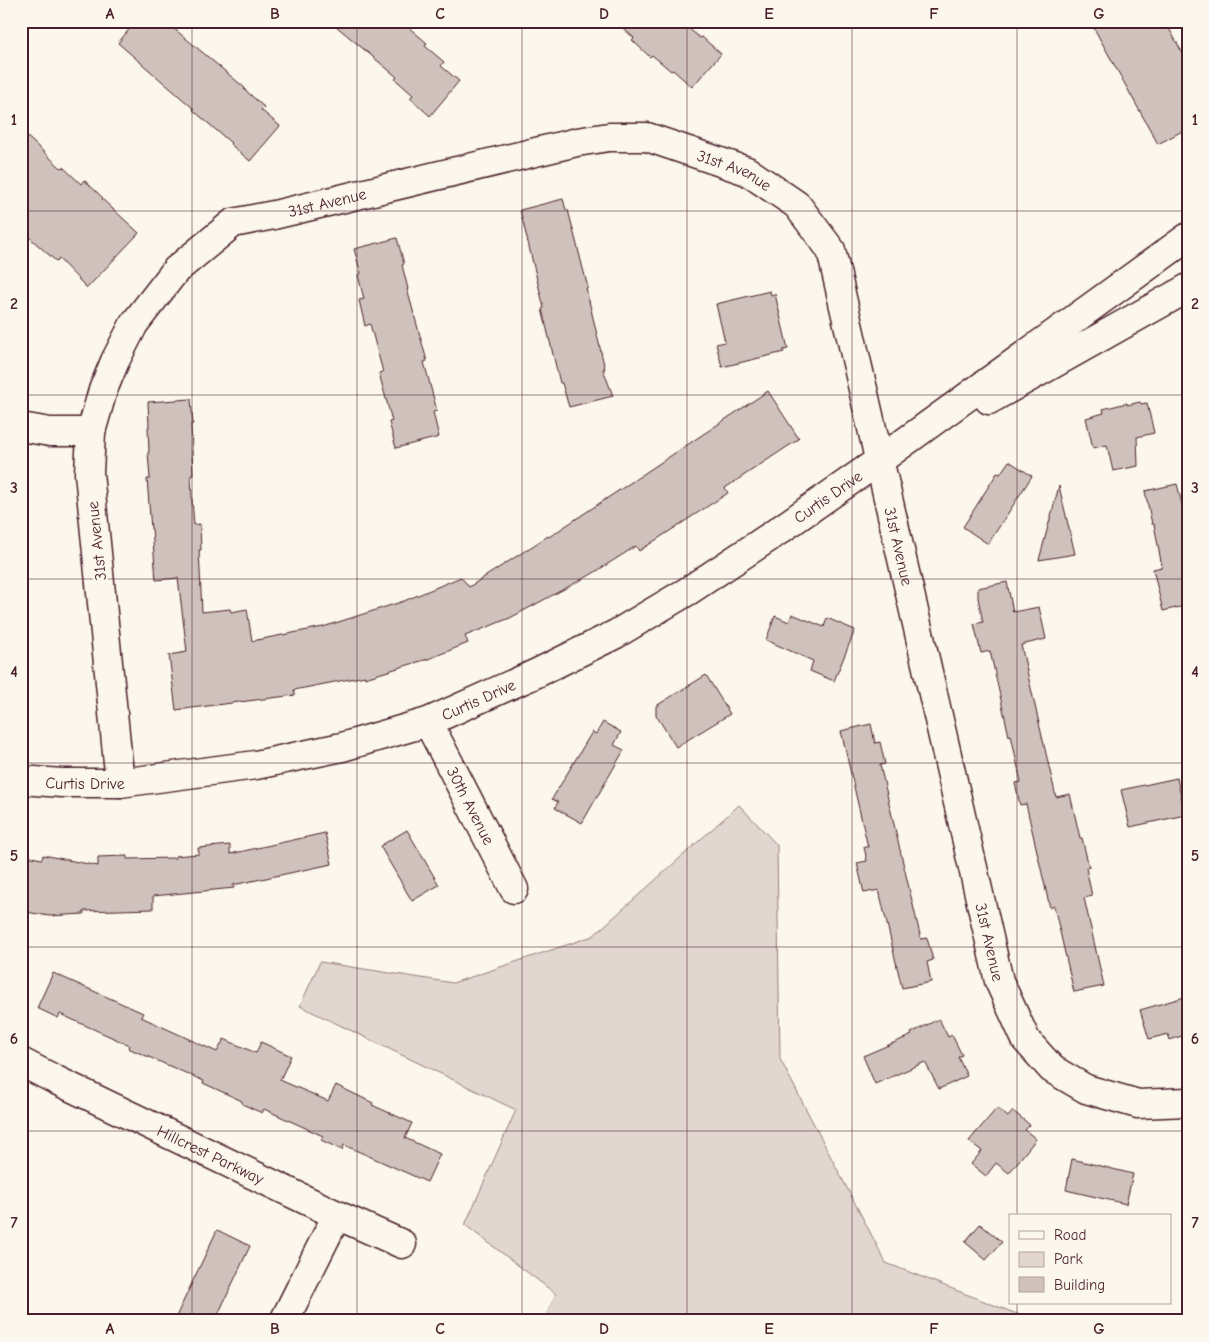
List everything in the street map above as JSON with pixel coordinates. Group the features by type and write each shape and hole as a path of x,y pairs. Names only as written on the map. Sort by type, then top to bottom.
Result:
{"street":[{"name":"31st Avenue","path":"120,783 89,473 91,432 103,390 134,324 176,270 233,223 274,215 577,142 609,137 647,137 747,171 798,205 831,250 998,981 1026,1040 1052,1068 1086,1089 1138,1104 1188,1102"},
{"name":"Curtis Drive","path":"21,780 62,783 120,783 256,765 342,747 428,722 537,673 616,634 688,591 771,536 880,460 1188,237"},
{"name":"Curtis Drive","path":"880,460 1188,288"},
{"path":"21,427 50,432 91,432"},
{"name":"30th Avenue","path":"428,722 514,889"},
{"name":"Hillcrest Parkway","path":"21,1062 402,1244"},
{"path":"284,1321 337,1214"}],"green space":[{"path":"739,805 777,845 780,1059 886,1263 1035,1321 543,1321 556,1294 465,1225 516,1110 300,1006 320,962 453,983 593,936"}],"building":[{"path":"136,21 165,21 245,88 264,107 261,110 280,126 250,161 118,43"},
{"path":"330,21 401,21 427,43 425,46 444,62 441,66 459,81 430,116 410,98 413,95 395,79 397,77"},
{"path":"615,21 680,21 721,54 692,87 652,55 650,57 632,40 634,38"},
{"path":"1090,21 1165,21 1188,63 1188,128 1158,144"},
{"path":"21,131 81,184 84,180 139,233 87,288 59,259 57,262 21,230"},
{"path":"563,199 566,210 568,210 588,288 586,288 605,369 603,369 613,396 569,407 562,383 560,383 520,210"},
{"path":"397,238 404,264 402,265 407,289 427,361 424,362 437,411 433,412 439,437 396,448 389,422 392,421 379,373 383,372 370,324 365,326 359,300 364,299 358,275 361,274 354,249"},
{"path":"770,291 771,295 775,294 788,349 783,350 784,352 722,367 716,344 725,342 716,304"},
{"path":"768,391 799,439 725,488 728,493 639,551 636,546 592,574 510,618 465,636 468,643 431,658 365,678 365,676 294,690 295,695 176,710 169,655 187,652 178,578 156,580 147,479 150,479 148,402 191,399 193,424 191,424 192,500 194,525 200,524 201,550 199,550 202,612 230,609 231,612 247,609 252,641 323,627 404,601 461,577 469,587 549,537"},
{"path":"1140,402 1141,404 1147,403 1154,433 1137,437 1138,466 1113,471 1107,445 1093,448 1086,418 1104,413 1103,409"},
{"path":"1009,461 1032,476 988,544 963,527 997,473 1000,474"},
{"path":"1177,484 1188,528 1188,605 1163,611 1153,569 1162,567 1154,524 1152,524 1145,491"},
{"path":"1059,486 1075,554 1039,560"},
{"path":"1007,582 1013,612 1039,607 1046,639 1021,645 1056,797 1070,794 1080,838 1082,838 1089,867 1086,868 1092,896 1084,898 1104,986 1074,992 1054,906 1050,908 1026,804 1020,805 1015,783 1021,782 990,651 981,653 974,624 983,622 978,588"},
{"path":"792,614 824,627 827,618 855,630 834,681 810,671 813,661 766,640 775,616 789,622"},
{"path":"706,675 730,714 676,747 656,715 656,706"},
{"path":"603,722 621,732 614,745 624,750 582,823 555,808 558,802 552,799 592,732 596,734"},
{"path":"871,724 875,743 880,742 885,764 880,765 921,939 927,938 933,960 927,962 931,982 902,988 879,890 864,893 857,863 867,861 864,847 868,847 841,731"},
{"path":"1177,778 1185,815 1130,827 1121,790"},
{"path":"407,830 439,885 412,901 380,846"},
{"path":"325,833 332,864 233,885 234,888 153,896 153,909 84,911 84,914 49,916 21,911 21,855 42,859 43,855 98,866 98,857 127,856 127,859 175,858 175,856 199,854 198,848 230,845 230,854"},
{"path":"53,973 143,1013 141,1017 217,1052 224,1039 256,1053 261,1042 291,1056 280,1080 328,1101 336,1085 373,1103 372,1105 412,1123 405,1138 440,1154 427,1182 344,1145 342,1150 321,1140 323,1136 264,1109 262,1113 242,1104 242,1101 203,1083 204,1081 128,1048 129,1045 60,1014 58,1018 37,1008"},
{"path":"1188,996 1188,1034 1170,1040 1168,1034 1149,1039 1140,1010"},
{"path":"939,1019 948,1037 952,1035 962,1055 958,1057 967,1076 939,1089 925,1062 875,1084 863,1056 912,1035 911,1033"},
{"path":"997,1108 1008,1117 1013,1111 1030,1125 1025,1130 1036,1139 1009,1173 996,1163 986,1176 971,1164 982,1151 969,1141"},
{"path":"1072,1159 1133,1174 1126,1204 1066,1190"},
{"path":"980,1224 1002,1242 986,1260 965,1242"},
{"path":"217,1230 250,1246 215,1321 174,1321"}]}
